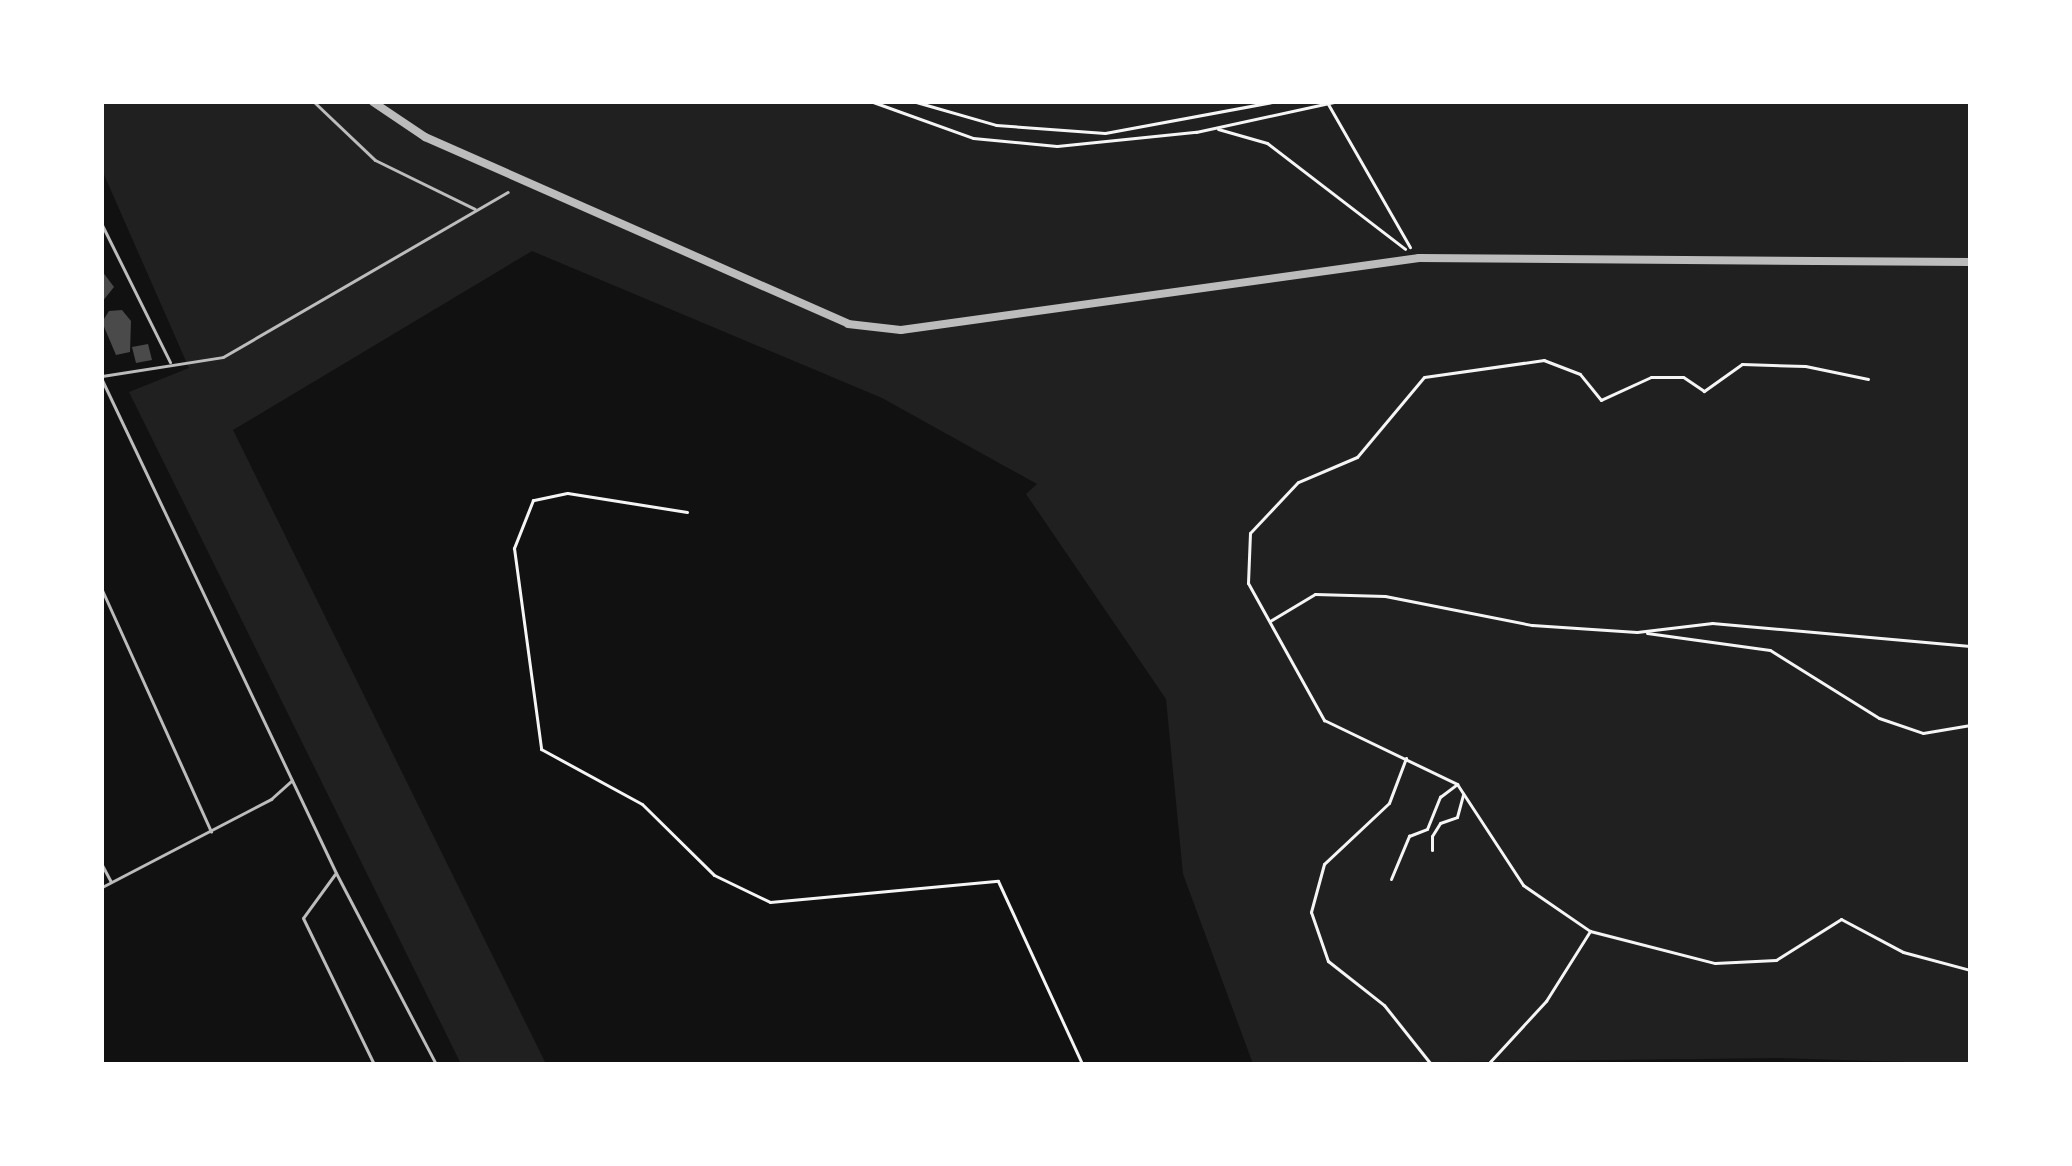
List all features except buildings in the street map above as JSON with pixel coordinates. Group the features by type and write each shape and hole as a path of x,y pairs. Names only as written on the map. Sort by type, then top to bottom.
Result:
{"street":[{"path":"373,102 425,137 848,324 901,330 1417,258 1970,262"}],"lane":[{"path":"314,102 375,160 475,209"},
{"path":"436,1064 336,873 102,378 170,362 223,357 508,192"},
{"path":"102,225 170,362"},
{"path":"102,590 211,831"},
{"path":"102,887 211,831 292,780"},
{"path":"102,865 111,882"},
{"path":"336,873 303,918 374,1064"}],"path":[{"path":"873,102 973,138 1057,146 1217,128 1334,102"},
{"path":"916,102 996,125 1105,133 1272,102"},
{"path":"1328,103 1417,258"},
{"path":"1217,128 1267,143 1417,258"},
{"path":"1868,379 1805,366 1742,364 1704,391 1683,377 1651,377 1601,400 1580,374 1544,360 1424,377 1357,457 1298,482 1250,533 1248,583 1324,720 1457,784 1523,885 1590,931 1715,963 1776,960 1841,919 1903,952 1970,970"},
{"path":"687,512 567,493 533,500 514,548 541,749 642,804 714,875 770,902 998,881 1082,1064"},
{"path":"1270,621 1315,594 1385,596 1532,625 1637,632 1770,650 1879,718 1923,733 1970,725"},
{"path":"1637,632 1712,623 1970,646"},
{"path":"1406,758 1389,803 1324,864 1311,912 1328,961 1384,1005 1431,1064"},
{"path":"1391,879 1409,836 1427,829 1440,797 1457,784"},
{"path":"1432,850 1432,836 1440,823 1457,817 1463,794"},
{"path":"1488,1064 1546,1001 1590,931"}],"shaded area":[{"path":"102,102 1970,102 1970,1064 1778,1058 1253,1064 1183,874 1166,699 1026,494 1037,484 882,398 532,251 233,430 546,1064 461,1064 129,392 189,368 102,170"}]}
